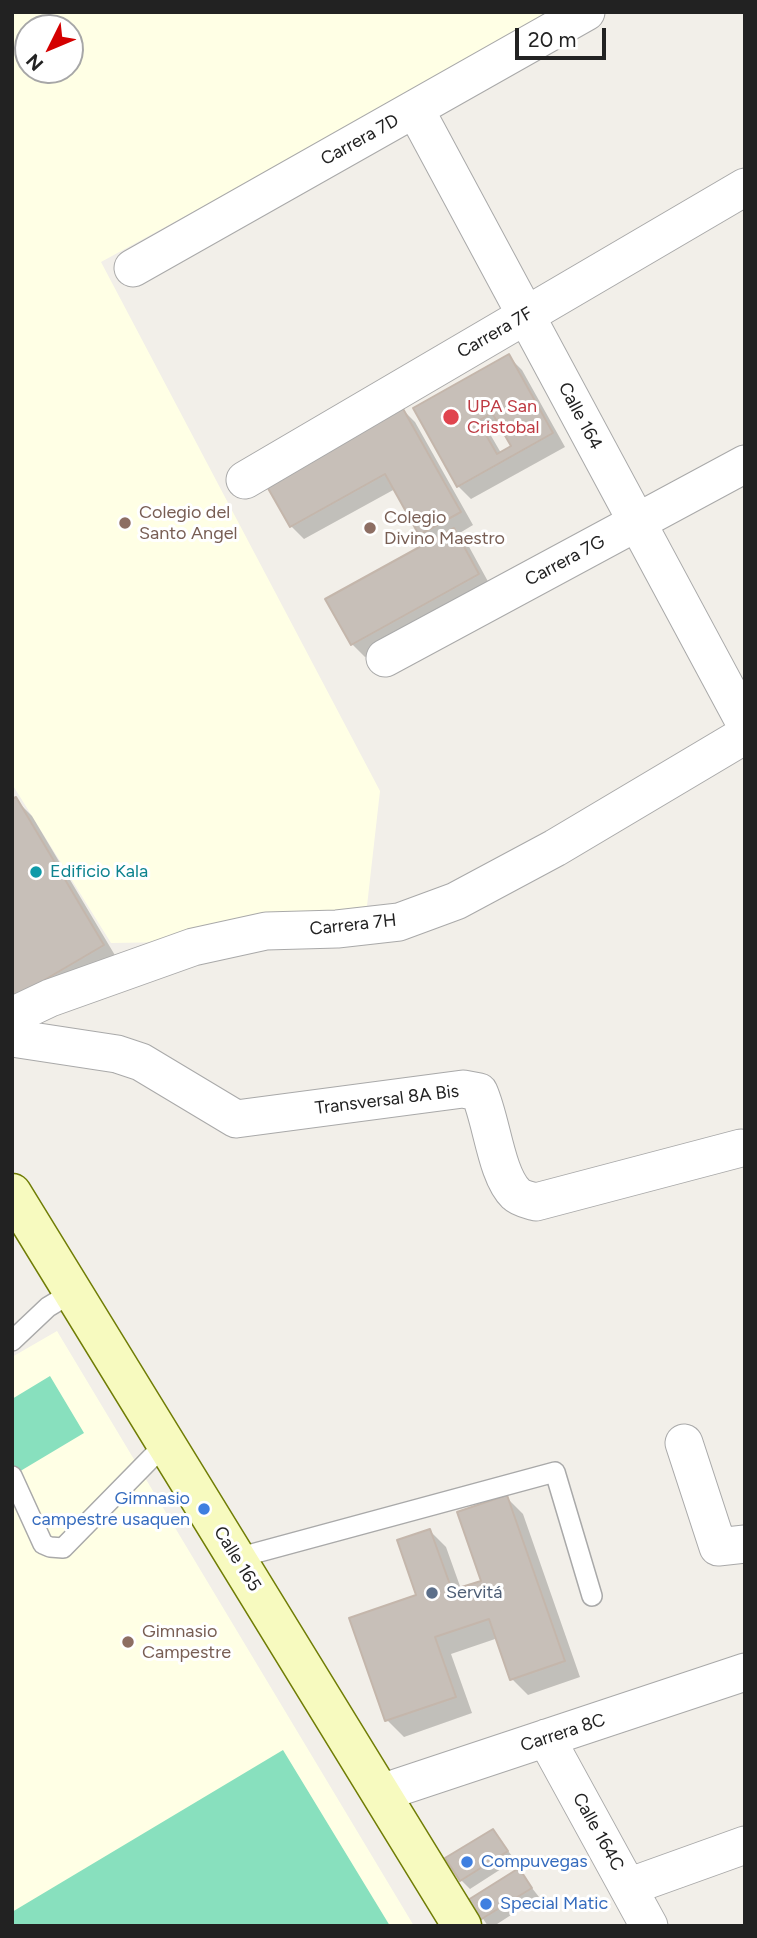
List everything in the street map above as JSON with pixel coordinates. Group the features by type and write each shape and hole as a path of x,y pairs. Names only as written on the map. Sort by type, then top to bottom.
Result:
{"street":[{"name":"Carrera 7D","path":"133,268 586,12"},
{"name":"Calle 164","path":"415,109 745,723"},
{"name":"Carrera 7F","path":"245,480 745,187"},
{"name":"Carrera 7G","path":"385,658 745,464"},
{"name":"Carrera 7H","path":"12,1016 50,998 193,947 265,931 337,929 399,922 456,901 555,848 745,735"},
{"name":"Transversal 8A Bis","path":"12,1038 117,1054 141,1062 236,1119 444,1091 463,1089 479,1093 486,1108 506,1180 518,1197 536,1202 741,1148"},
{"name":"Calle 165","path":"12,1193 462,1926"},
{"path":"684,1443 732,1546"},
{"name":"Carrera 8C","path":"381,1793 745,1672"},
{"name":"Calle 164C","path":"546,1738 649,1926"},
{"path":"628,1887 745,1845"}],"lane":[{"path":"12,1341 48,1307 73,1292"},
{"path":"12,1476 43,1544 63,1548 166,1443"},
{"path":"237,1558 555,1472 592,1596"}],"shaded area":[{"name":"Colegio del Santo Angel","path":"12,12 559,12 101,262 380,791 367,906 175,942 111,943 12,784"},
{"name":"Gimnasio Campestre","path":"57,1331 414,1926 12,1926 12,1357"}],"green space":[{"path":"50,1376 84,1433 12,1476 12,1399"},
{"path":"283,1750 390,1926 12,1926 12,1912"}],"building":[{"name":"UPA San Cristobal","path":"509,354 553,433 457,487 413,408","holes":["492,413 511,446 497,454 478,421"]},
{"path":"402,407 461,512 419,535 385,474 290,527 265,483"},
{"path":"454,528 479,574 351,645 325,599"},
{"name":"Edificio Kala","path":"16,797 104,945 12,999 12,799"},
{"path":"507,1495 565,1661 510,1680 489,1619 435,1637 456,1697 385,1721 349,1618 416,1595 397,1540 430,1529 452,1590 481,1581 457,1512"},
{"path":"493,1829 508,1851 460,1881 445,1858"},
{"path":"519,1868 532,1888 480,1920 468,1900"}],"place":[{"name":"UPA San Cristobal","path":"451,417"},
{"name":"Colegio del Santo Angel","path":"125,523"},
{"name":"Colegio Divino Maestro","path":"370,528"},
{"name":"Edificio Kala","path":"36,872"},
{"name":"Gimnasio campestre usaquen","path":"204,1509"},
{"name":"Servitá","path":"432,1593"},
{"name":"Gimnasio Campestre","path":"128,1642"},
{"name":"Compuvegas","path":"467,1862"},
{"name":"Special Matic","path":"486,1904"}]}
